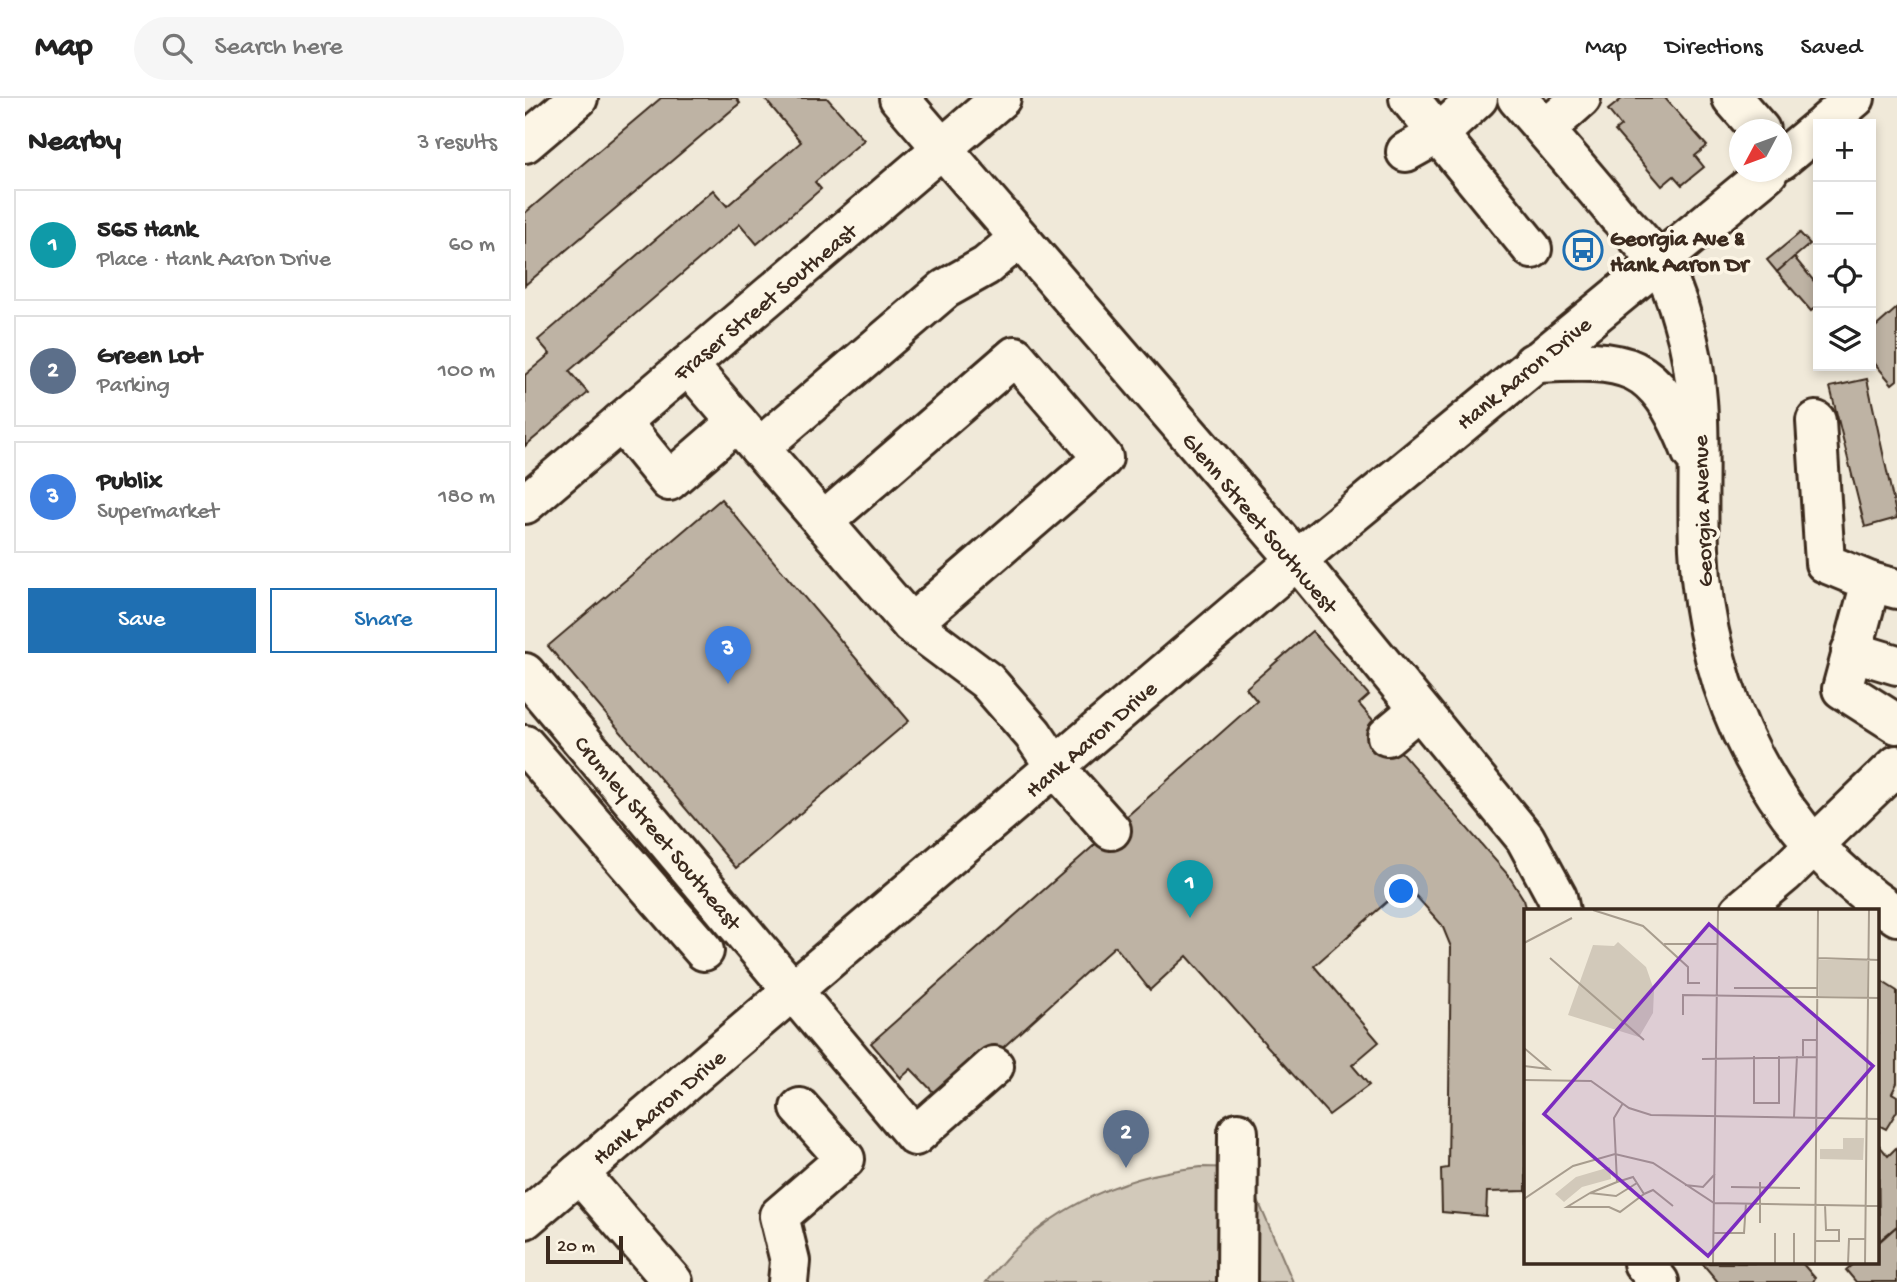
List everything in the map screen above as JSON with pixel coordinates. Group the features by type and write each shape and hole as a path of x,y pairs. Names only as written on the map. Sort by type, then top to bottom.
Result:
{"main road":[{"path":"525,144 579,98"},
{"name":"Glenn Street Southwest","path":"899,98 1297,560 1524,838 1557,897 1560,909"},
{"name":"Fraser Street Southeast","path":"525,503 1001,98"},
{"path":"1409,98 1532,249"},
{"path":"1406,152 1440,133 1478,98"},
{"name":"Georgia Avenue","path":"1517,98 1659,264 1682,319 1691,349 1697,395 1699,548 1704,601 1715,659 1737,724 1761,774 1786,813 1812,845 1879,904 1897,916"},
{"path":"1545,130 1581,98"},
{"path":"1732,98 1750,119"},
{"path":"1830,119 1855,98"},
{"name":"Hank Aaron Drive","path":"1792,150 1813,133"},
{"name":"Hank Aaron Drive","path":"525,1219 1297,560 1533,363 1659,264 1755,182"},
{"path":"621,422 669,481 748,435 945,289 986,266 1018,239"},
{"path":"823,522 1015,356 1103,458 911,624"},
{"path":"1533,363 1601,360 1633,368 1659,390 1678,418 1700,474"},
{"path":"688,365 911,624 987,681 1034,734 1056,768 1111,830"},
{"path":"1815,421 1825,563 1884,586 1851,651 1842,690 1897,724"},
{"path":"1851,651 1897,665"},
{"name":"Crumley Street Southeast","path":"525,673 915,1136 994,1066"},
{"path":"1387,736 1418,710"},
{"path":"525,745 704,951"},
{"path":"1742,909 1897,765"},
{"path":"788,1282 790,1261 779,1216 845,1159 800,1108"},
{"path":"1237,1282 1238,1132"},
{"path":"579,1173 673,1282"},
{"path":"1644,1264 1659,1282"}],"shaded area":[{"path":"1201,1167 1244,1168 1293,1282 986,1282 1030,1236 1055,1217 1082,1202 1139,1179"}],"building":[{"path":"661,98 736,98 740,103 525,285 525,213"},
{"path":"764,98 827,98 864,140 815,182 821,189 757,244 740,224 569,371 588,393 525,446 525,375 550,354 538,340 713,190 727,206 801,142"},
{"path":"1623,98 1665,98 1707,146 1695,156 1704,167 1682,185 1674,176 1662,186 1615,131 1621,126 1608,110"},
{"path":"1800,233 1810,244 1777,272 1767,260"},
{"path":"1794,257 1813,280 1813,309 1811,311 1777,272"},
{"path":"1897,308 1897,380 1892,384 1876,365 1876,327"},
{"path":"1867,379 1897,518 1865,527 1830,387"},
{"path":"721,499 909,721 736,868 548,646"},
{"path":"1312,631 1369,695 1359,704 1509,876 1524,900 1526,909 1524,909 1524,1191 1487,1192 1486,1216 1442,1212 1441,1169 1448,1168 1451,947 1442,925 1406,885 1314,966 1379,1042 1352,1065 1369,1085 1329,1115 1187,956 1150,990 1115,946 943,1102 911,1069 901,1078 871,1043 1257,701 1246,688"},
{"path":"1879,980 1897,991 1897,1083 1892,1093 1897,1096 1897,1111 1886,1129 1879,1126"},
{"path":"1879,1145 1888,1156 1897,1147 1897,1226 1879,1241"},
{"path":"1897,1226 1897,1282 1856,1282 1846,1270 1853,1264 1879,1264 1879,1242"},
{"path":"1703,1264 1803,1264 1815,1278 1813,1282 1718,1282"}],"place":[{"name":"Georgia Ave & Hank Aaron Dr","path":"1583,250"},
{"name":"Publix","path":"728,684"},
{"name":"565 Hank","path":"1190,918"},
{"name":"Green Lot","path":"1126,1168"}]}
